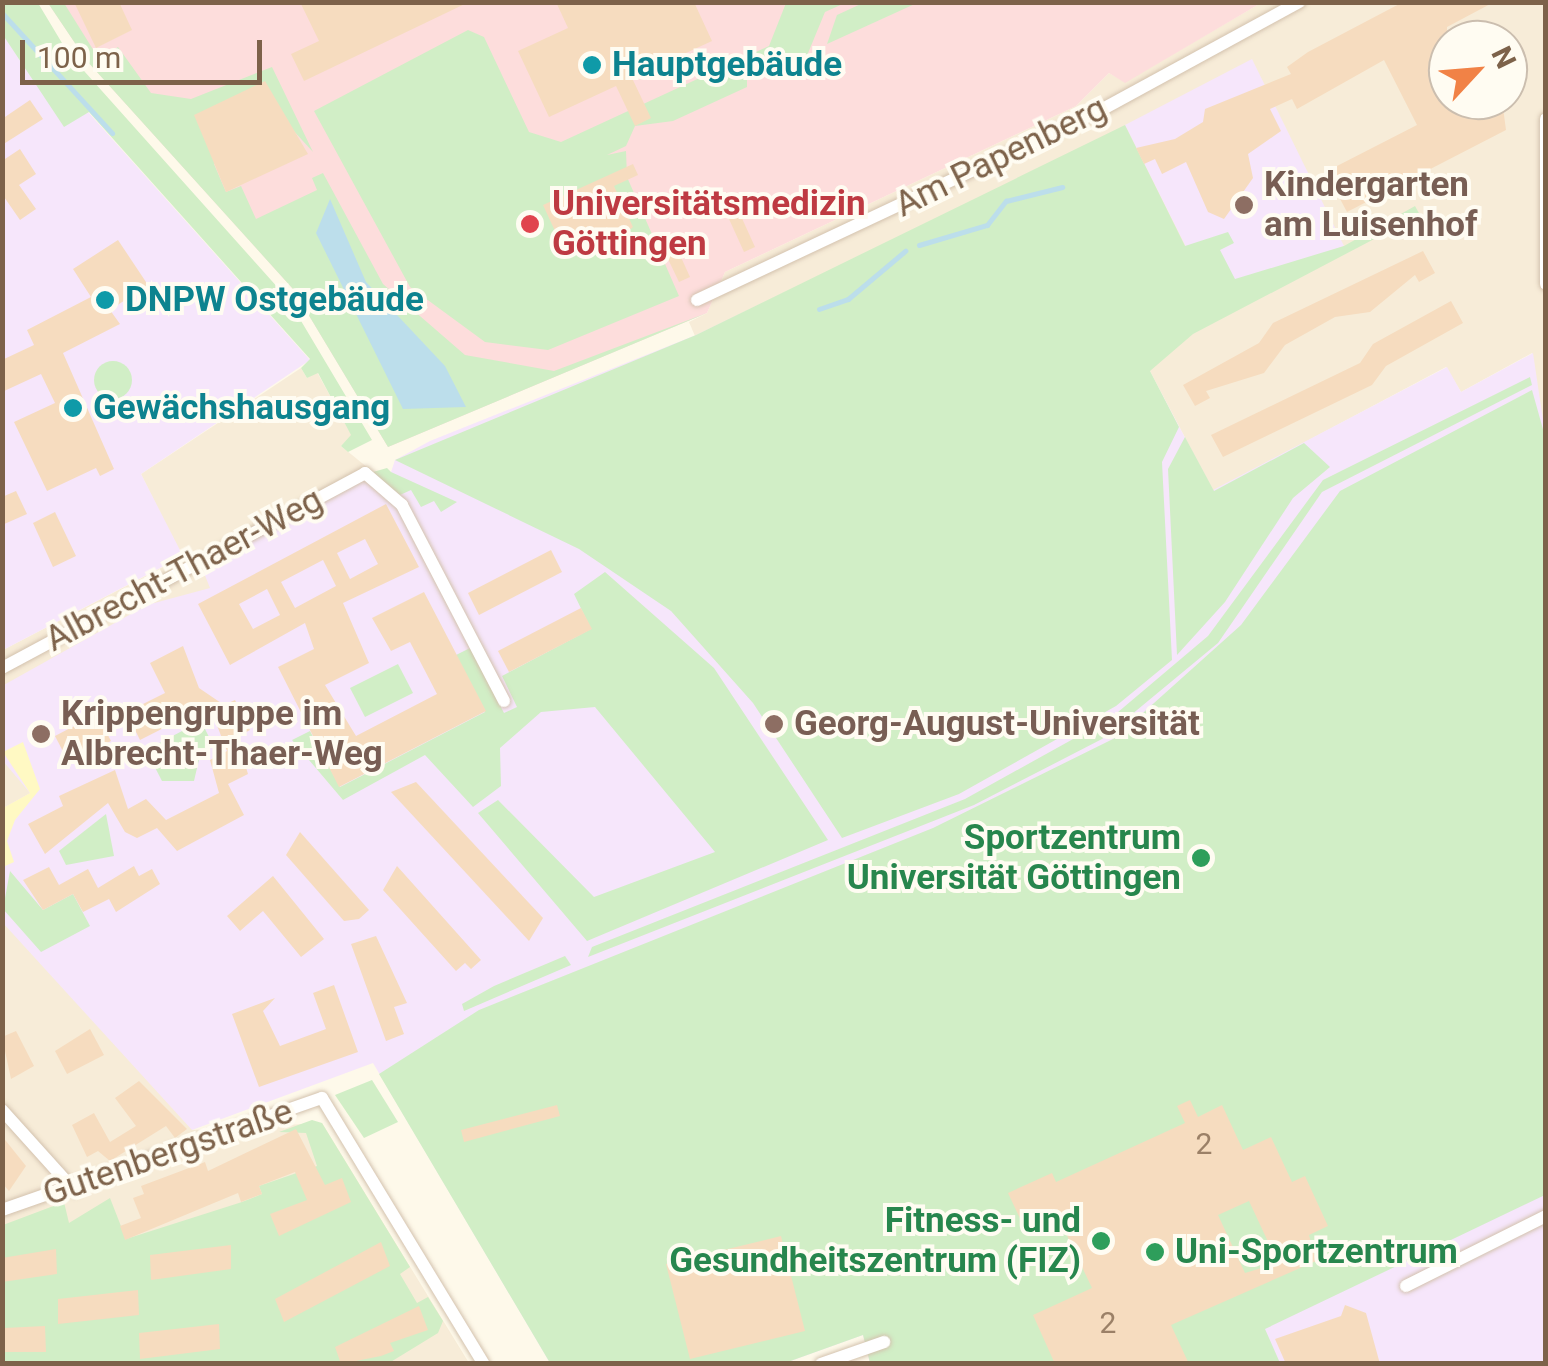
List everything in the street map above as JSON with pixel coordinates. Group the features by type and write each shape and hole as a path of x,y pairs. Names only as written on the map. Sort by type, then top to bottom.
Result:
{"street":[{"name":"Am Papenberg","path":"697,300 1088,116 1299,2"},
{"path":"1546,119 1546,284"},
{"name":"Albrecht-Thaer-Weg","path":"2,668 365,473 402,505 504,701"},
{"name":"Gutenbergstraße","path":"2,1210 74,1190 322,1098 484,1364"},
{"path":"2,1110 74,1190"},
{"path":"1406,1286 1546,1216"},
{"path":"821,1364 884,1342"}],"shaded area":[{"name":"Universitätsmedizin Göttingen","path":"48,3 1261,3 1125,83 1109,73 1076,106 725,272 707,313 388,447 293,289 87,61"},
{"path":"1261,3 1545,3 1545,440 1532,353 1461,392 1446,367 1213,491 1150,371 1116,133 695,336 689,322 707,313 725,272 1076,106 1109,73 1125,82"},
{"path":"3,17 310,360 141,474 183,556 3,650"},
{"name":"Kindergarten am Luisenhof","path":"1252,59 1344,246 1243,281 1198,271 1125,125"},
{"name":"Georg-August-Universität","path":"1116,133 1150,372 1213,490 1447,367 1461,392 1533,353 1546,440 1545,1363 870,1364 863,1335 785,1363 550,1363 373,1063 192,1130 3,923 3,808 30,793 3,761 2,686 147,605 210,588 204,573 222,556 373,472 391,472 395,460 430,441 696,335"},
{"path":"301,368 307,378 317,372 352,436 341,446 373,472 391,472 192,1130 322,1123 469,1363 3,1364 3,650 182,557 141,474"}],"green space":[{"path":"2,3 38,3 68,53 288,299 372,440 348,452 341,446 351,435 318,373 307,378 301,368 310,359 89,112 64,127 3,35"},
{"path":"48,3 64,3 99,59 118,47 151,93 191,99 272,67 313,152 291,128 214,164 226,192 241,186 256,219 317,190 312,178 323,173 383,284 465,355 554,371 707,313 388,447 293,289 87,61"},
{"path":"786,3 845,3 825,12 806,58 776,73 763,66 747,74 747,87 673,121 635,126 626,146 607,155 626,151 627,177 679,296 548,350 485,342 410,287 314,111 468,30 484,37 529,132 561,142 769,46"},
{"path":"863,3 917,3 827,44 837,15"},
{"path":"1125,125 1185,246 1228,232 1234,243 1220,250 1235,279 1344,246 1415,206 1420,215 1193,334 1150,371 1179,427 1162,462 1172,660 1116,706 959,794 842,838 753,703 671,611 579,549 395,460 696,335"},
{"path":"113,361 126,367 132,380 126,393 113,399 100,393 94,380 100,367"},
{"path":"1530,377 1532,385 1322,492 1218,643 1102,739 974,805 588,957 592,947 965,799 1111,718 1208,636 1323,480"},
{"name":"Sportzentrum Universität Göttingen","path":"1532,390 1546,440 1545,1195 1265,1329 1280,1363 870,1363 863,1335 785,1363 550,1363 379,1074 479,1010 933,828 1115,738 1241,625 1340,491"},
{"path":"1185,437 1214,491 1304,443 1330,467 1293,498 1225,602 1177,655 1168,469"},
{"path":"387,468 457,502 441,512 434,501 421,507 411,490 400,495 373,472"},
{"path":"605,572 714,668 828,840 587,941 478,813 498,800 594,897 715,852 595,707 541,712 500,748 501,786 473,807 425,755 343,800 292,740 310,731 340,787 485,712 456,655 470,648 504,713 517,707 502,676 591,629 574,594"},
{"path":"398,664 413,693 365,717 350,688"},
{"path":"201,721 213,745 201,751 194,781 162,781 146,750"},
{"path":"106,814 114,856 66,865 59,851"},
{"path":"10,871 43,910 73,894 90,926 41,952 3,909"},
{"path":"565,956 571,965 464,1011 462,1004 494,986"},
{"path":"372,1080 398,1122 364,1138 335,1095"},
{"path":"312,1120 322,1123 410,1267 400,1274 417,1303 428,1297 443,1321 438,1333 389,1363 3,1364 3,1225 64,1202 69,1223 110,1198 126,1239 242,1202 262,1194 259,1186 317,1166 306,1133 279,1132"}],"sand":[{"path":"23,742 40,789 15,820 7,841 14,862 3,867 3,808 30,793 3,752"}],"water":[{"path":"330,199 366,282 445,366 466,407 403,409 316,233"}],"building":[{"path":"74,2 119,2 132,30 96,48"},
{"path":"300,2 469,2 304,81 291,54 319,41"},
{"name":"Hauptgebäude","path":"556,2 694,2 712,41 632,78 651,118 635,126 616,86 549,117 518,51 568,28"},
{"path":"1403,2 1494,2 1460,20 1428,20 1428,120 1505,120 1506,130 1347,212 1330,180 1335,167 1417,125 1384,60 1297,109 1292,99 1270,109 1281,131 1248,154 1253,178 1224,219 1208,212 1186,162 1162,174 1155,159 1144,164 1136,148 1175,139 1203,122 1205,109 1291,74 1287,67"},
{"path":"265,81 308,154 226,192 194,115"},
{"path":"30,100 43,119 2,145 2,119"},
{"path":"20,149 36,174 19,185 36,209 20,220 2,194 2,161"},
{"path":"633,164 638,175 614,186 633,227 612,245 567,257 543,205"},
{"path":"735,203 755,247 744,252 724,208"},
{"path":"670,233 690,277 679,282 658,238"},
{"path":"118,240 148,285 110,310 120,324 63,353 114,469 100,476 96,468 47,491 14,422 55,403 41,374 2,392 2,360 34,345 27,330 91,297 73,269"},
{"path":"1423,251 1435,273 1419,282 1415,275 1370,312 1335,317 1285,345 1264,373 1206,391 1210,398 1195,406 1183,385 1259,343 1273,323"},
{"path":"1451,301 1463,323 1386,366 1372,385 1223,457 1211,435 1360,363 1373,344"},
{"path":"16,491 27,514 2,525 2,497"},
{"path":"386,504 419,567 343,603 369,663 325,685 356,736 437,694 410,642 391,651 372,618 424,592 486,711 339,787 278,667 314,649 305,623 230,665 198,604","holes":["365,539 378,564 350,579 337,553","323,560 336,586 295,608 281,582","267,589 280,615 253,629 239,604"]},
{"path":"55,512 76,556 53,567 33,523"},
{"path":"551,550 562,572 479,615 468,593"},
{"path":"581,608 592,629 509,672 498,651"},
{"path":"183,646 199,688 224,705 235,700 250,730 237,737 248,774 228,784 244,815 177,851 157,828 137,838 125,832 108,803 45,854 28,824 63,806 59,796 115,770 128,809 146,799 166,820 219,793 210,760 227,751 209,705 140,740 132,724 133,709 165,693 150,663"},
{"path":"97,714 111,741 69,763 55,736"},
{"path":"416,782 543,918 529,941 391,792"},
{"path":"300,832 369,910 359,919 344,921 286,855"},
{"path":"134,866 139,876 152,869 160,884 116,912 109,899 83,912 73,894 43,910 23,880 49,867 59,885 88,869 98,888"},
{"path":"397,866 481,960 471,969 465,963 456,971 383,890"},
{"path":"273,876 324,939 301,957 263,911 240,931 227,916"},
{"path":"376,936 407,1003 394,1007 404,1034 386,1041 351,944"},
{"path":"334,985 358,1052 259,1087 232,1014 275,998 263,1011 280,1046 326,1029 313,993"},
{"path":"90,1029 104,1055 67,1074 55,1051"},
{"path":"16,1031 34,1066 11,1079 2,1037"},
{"path":"139,1081 187,1129 175,1138 166,1126 110,1161 98,1151 87,1157 72,1125 94,1113 110,1142 136,1126 115,1098"},
{"name":"Uni-Sportzentrum","path":"1190,1100 1198,1117 1222,1105 1243,1150 1271,1137 1292,1182 1305,1176 1328,1226 1309,1235 1316,1261 1171,1325 1189,1364 1055,1364 1033,1315 1092,1288 1062,1225 1050,1215 1024,1227 1008,1193 1052,1173 1056,1182 1185,1123 1177,1106","holes":["1249,1201 1278,1263 1245,1273 1218,1215"]},
{"path":"557,1105 560,1116 464,1142 461,1130"},
{"path":"296,1129 325,1185 342,1178 351,1202 279,1236 270,1214 307,1200 295,1172 259,1186 262,1194 241,1202 238,1193 125,1240 120,1226 141,1218 133,1198 144,1194 141,1186 205,1162 208,1171"},
{"path":"2,1136 26,1166 9,1191 2,1183"},
{"path":"781,1236 805,1331 690,1359 666,1264"},
{"path":"381,1242 390,1266 284,1322 275,1299"},
{"path":"231,1245 231,1269 151,1280 150,1255"},
{"path":"56,1249 57,1274 2,1282 2,1258"},
{"path":"138,1290 139,1315 58,1324 58,1299"},
{"path":"1345,1305 1366,1313 1380,1364 1286,1364 1275,1339 1341,1316"},
{"path":"419,1306 428,1330 390,1343 394,1351 341,1364 335,1347"},
{"path":"219,1324 220,1349 140,1359 139,1333"},
{"path":"45,1326 46,1352 2,1352 4,1328"}],"waterway":[{"path":"2,13 112,133"},
{"path":"919,245 987,225 1006,201 1062,187"},
{"path":"819,309 848,299 905,251"}],"place":[{"name":"Hauptgebäude","path":"592,65"},
{"name":"Kindergarten am Luisenhof","path":"1244,205"},
{"name":"Universitätsmedizin Göttingen","path":"530,224"},
{"name":"DNPW Ostgebäude","path":"105,300"},
{"name":"Gewächshausgang","path":"73,408"},
{"name":"Georg-August-Universität","path":"774,724"},
{"name":"Krippengruppe im Albrecht-Thaer-Weg","path":"41,734"},
{"name":"Sportzentrum Universität Göttingen","path":"1201,858"},
{"name":"Fitness- und Gesundheitszentrum (FIZ)","path":"1101,1241"},
{"name":"Uni-Sportzentrum","path":"1155,1252"}]}
